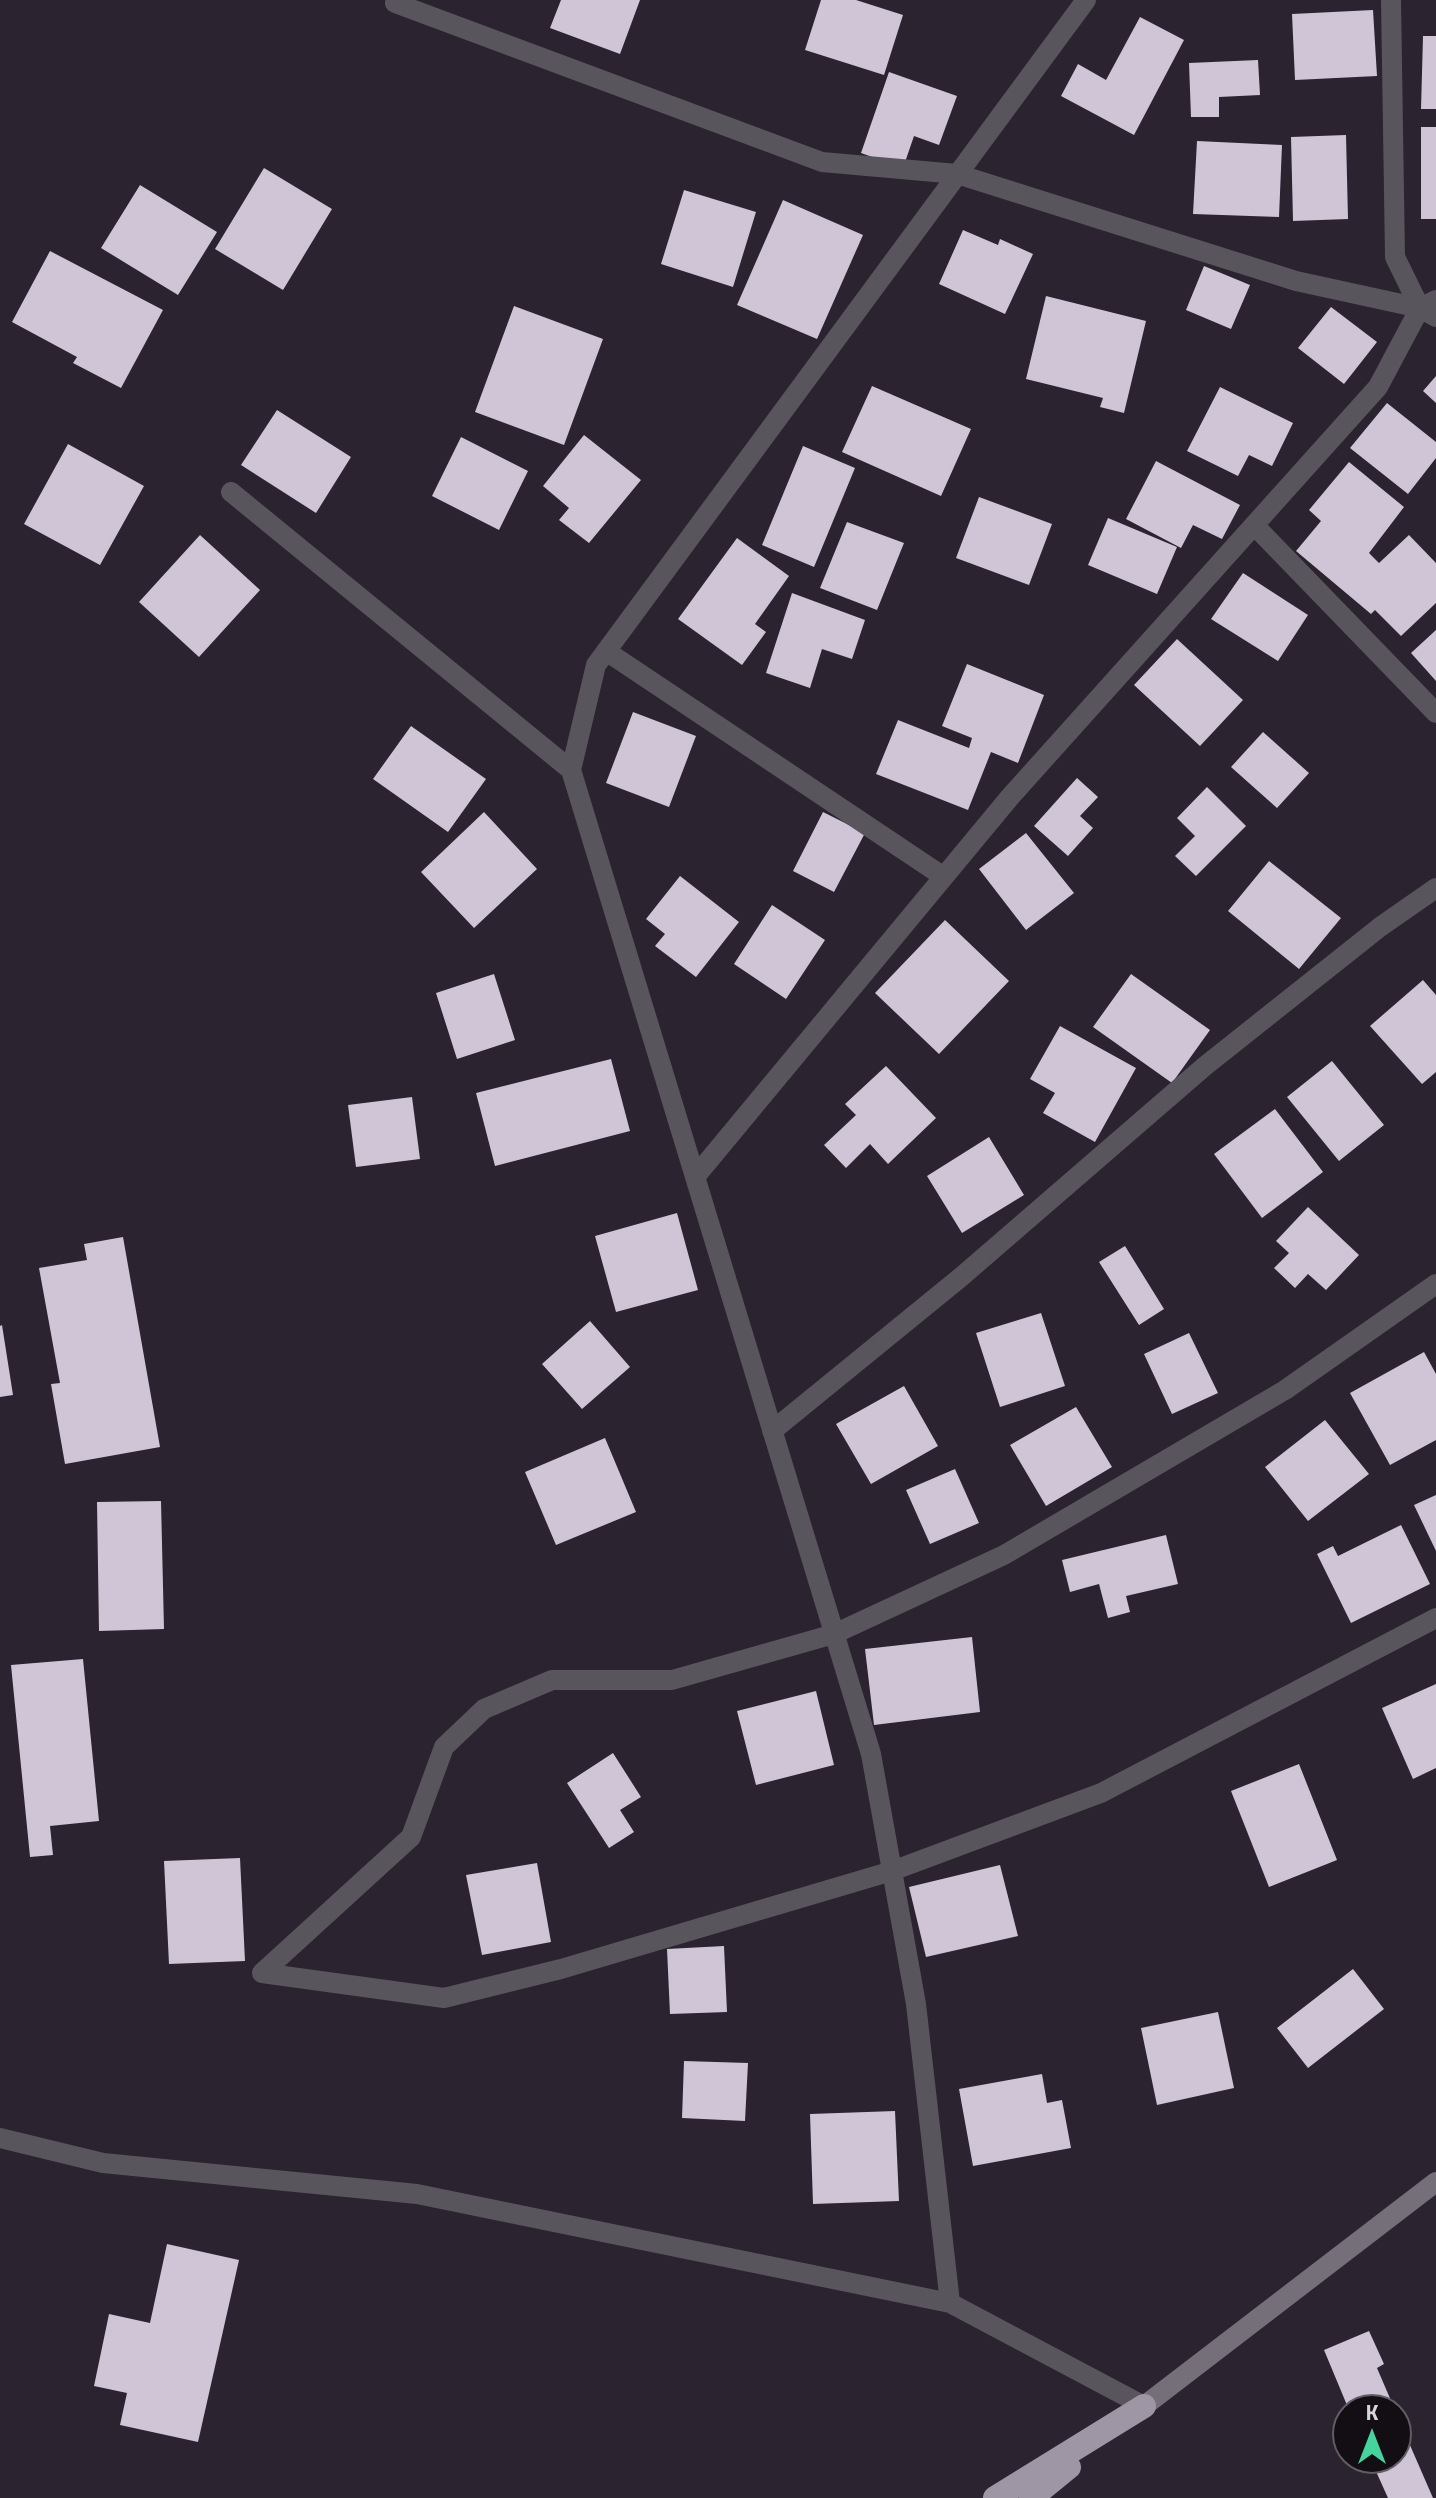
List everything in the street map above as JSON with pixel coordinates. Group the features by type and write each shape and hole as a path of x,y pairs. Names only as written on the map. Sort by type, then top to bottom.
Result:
{"highway":[{"path":"995,2498 1144,2406"},
{"path":"1031,2498 1144,2406"}],"main road":[{"path":"1144,2406 1436,2182"}],"street":[{"path":"950,2303 916,2004 871,1754 571,770 596,665 1086,0"},
{"path":"1391,0 1395,257 1431,308"},
{"path":"395,3 822,162 957,174 1296,281 1431,308"},
{"path":"695,1177 1010,797 1378,387 1431,308"},
{"path":"231,492 571,770"},
{"path":"1254,525 1436,713"},
{"path":"606,651 944,877"},
{"path":"772,1431 961,1277 1205,1066 1380,927 1436,888"},
{"path":"1436,1284 1285,1390 1004,1555 834,1634 672,1680 552,1680 484,1709 444,1747 411,1837 262,1973 444,1998 561,1969 892,1871 1101,1793 1436,1618"},
{"path":"0,2138 103,2163 417,2194 950,2303 1144,2406"}],"building":[{"path":"561,0 640,0 620,54 550,28"},
{"path":"821,0 856,0 903,15 884,75 805,50"},
{"path":"1373,10 1377,76 1295,80 1292,14"},
{"path":"1140,17 1184,40 1134,135 1061,96 1078,64 1106,80"},
{"path":"1423,36 1436,36 1436,109 1421,109"},
{"path":"1258,60 1260,95 1219,97 1219,117 1191,117 1189,63"},
{"path":"889,72 957,96 939,145 914,136 903,168 861,153"},
{"path":"1421,127 1436,127 1436,219 1421,219"},
{"path":"1346,135 1348,219 1293,221 1291,137"},
{"path":"1197,141 1282,145 1279,217 1193,214"},
{"path":"264,168 332,209 283,290 215,249"},
{"path":"140,185 217,232 178,295 101,248"},
{"path":"684,190 756,212 733,287 661,264"},
{"path":"783,200 863,235 817,339 737,305"},
{"path":"963,230 998,245 1000,239 1033,254 1005,314 939,284"},
{"path":"50,251 163,310 121,388 73,363 77,357 12,322"},
{"path":"1204,266 1250,285 1231,329 1186,310"},
{"path":"1046,296 1146,321 1124,413 1100,407 1103,398 1026,379"},
{"path":"514,306 603,339 564,445 475,412"},
{"path":"1331,307 1377,342 1344,384 1298,348"},
{"path":"1436,376 1436,403 1423,391"},
{"path":"872,386 971,429 941,496 842,452"},
{"path":"1220,387 1293,423 1272,466 1249,455 1238,476 1187,451"},
{"path":"1387,403 1436,442 1436,458 1408,494 1350,448"},
{"path":"277,410 351,457 316,513 241,465"},
{"path":"584,435 641,480 589,543 559,520 569,508 543,486"},
{"path":"461,437 528,471 499,530 432,496"},
{"path":"68,444 144,486 100,565 24,524"},
{"path":"803,446 855,468 814,567 762,545"},
{"path":"1156,461 1240,505 1222,539 1193,525 1181,548 1126,519"},
{"path":"1349,462 1404,507 1369,553 1379,563 1409,535 1436,563 1436,603 1401,636 1375,610 1371,614 1296,551 1321,521 1309,510"},
{"path":"979,497 1052,524 1029,585 956,558"},
{"path":"1108,518 1177,547 1157,594 1088,565"},
{"path":"847,522 904,543 877,610 820,588"},
{"path":"200,535 260,590 199,657 139,602"},
{"path":"737,538 789,576 755,624 766,632 742,665 678,619"},
{"path":"1243,573 1308,615 1278,661 1211,619"},
{"path":"792,593 865,620 852,659 822,649 810,688 766,673"},
{"path":"1436,630 1436,681 1411,653"},
{"path":"1177,639 1243,700 1200,746 1134,685"},
{"path":"967,664 1044,695 1018,763 991,752 968,810 876,774 898,720 969,748 972,738 942,726"},
{"path":"633,712 696,736 669,807 606,783"},
{"path":"411,726 486,779 448,832 373,779"},
{"path":"1263,732 1309,773 1277,808 1231,767"},
{"path":"1077,778 1098,797 1080,816 1093,828 1068,856 1034,826"},
{"path":"1207,787 1246,826 1196,876 1175,856 1195,836 1177,818"},
{"path":"484,812 537,869 474,928 421,872"},
{"path":"823,812 865,833 834,892 793,871"},
{"path":"1026,833 1074,893 1026,930 979,869"},
{"path":"1269,861 1341,918 1299,969 1228,911"},
{"path":"680,876 739,922 696,977 655,946 665,934 646,919"},
{"path":"772,905 825,940 786,999 734,964"},
{"path":"945,920 1009,981 939,1054 875,993"},
{"path":"494,974 515,1040 457,1059 436,993"},
{"path":"1131,974 1210,1030 1172,1083 1093,1027"},
{"path":"1423,980 1436,995 1436,1072 1422,1084 1370,1026"},
{"path":"1060,1026 1136,1068 1095,1142 1043,1113 1055,1093 1030,1079"},
{"path":"611,1059 630,1131 495,1166 476,1093"},
{"path":"1332,1061 1384,1125 1339,1161 1287,1097"},
{"path":"886,1066 936,1118 888,1164 870,1144 846,1168 824,1145 856,1115 845,1104"},
{"path":"412,1097 420,1159 356,1167 348,1105"},
{"path":"1275,1109 1323,1172 1262,1218 1214,1154"},
{"path":"989,1137 1024,1195 962,1233 927,1176"},
{"path":"1308,1207 1359,1255 1326,1290 1308,1274 1295,1288 1274,1268 1289,1253 1276,1241"},
{"path":"677,1213 698,1290 616,1312 595,1236"},
{"path":"123,1237 160,1447 65,1464 51,1384 60,1383 39,1268 87,1260 84,1244"},
{"path":"1125,1246 1164,1309 1139,1325 1099,1262"},
{"path":"1041,1313 1065,1386 1000,1407 976,1333"},
{"path":"590,1321 630,1367 582,1409 542,1364"},
{"path":"0,1326 13,1395 0,1397"},
{"path":"1189,1333 1218,1393 1172,1414 1144,1354"},
{"path":"1424,1352 1436,1374 1436,1440 1390,1465 1350,1393"},
{"path":"904,1386 938,1446 871,1484 836,1424"},
{"path":"1076,1407 1112,1467 1046,1506 1010,1445"},
{"path":"1325,1420 1369,1474 1308,1521 1265,1467"},
{"path":"605,1438 636,1512 556,1545 525,1472"},
{"path":"955,1469 979,1523 930,1544 906,1490"},
{"path":"1436,1495 1436,1551 1414,1505"},
{"path":"161,1501 164,1629 99,1631 97,1502"},
{"path":"1401,1525 1430,1584 1351,1623 1317,1554 1333,1546 1338,1556"},
{"path":"1166,1535 1178,1584 1126,1596 1130,1612 1108,1618 1099,1584 1070,1592 1062,1560"},
{"path":"972,1637 980,1712 874,1725 865,1649"},
{"path":"83,1659 99,1821 50,1826 53,1855 30,1857 11,1665"},
{"path":"1436,1684 1436,1768 1413,1779 1382,1708"},
{"path":"816,1691 834,1765 756,1785 737,1711"},
{"path":"613,1753 641,1797 620,1810 634,1832 609,1848 567,1783"},
{"path":"1299,1764 1337,1860 1269,1887 1231,1791"},
{"path":"240,1858 245,1961 169,1964 164,1861"},
{"path":"537,1863 551,1942 482,1955 466,1875"},
{"path":"1000,1865 1018,1936 926,1957 909,1887"},
{"path":"724,1946 727,2012 670,2014 667,1949"},
{"path":"1353,1969 1384,2009 1308,2068 1277,2028"},
{"path":"1218,2012 1234,2088 1157,2105 1141,2028"},
{"path":"684,2061 748,2063 745,2121 682,2118"},
{"path":"1042,2074 1047,2103 1062,2100 1071,2148 973,2166 959,2089"},
{"path":"895,2111 899,2201 813,2204 810,2114"},
{"path":"167,2244 239,2260 198,2442 120,2425 127,2393 94,2386 109,2314 150,2323"},
{"path":"1369,2331 1384,2364 1377,2368 1388,2394 1342,2394 1324,2350"},
{"path":"1412,2450 1433,2498 1388,2498 1377,2474 1412,2474"}]}
